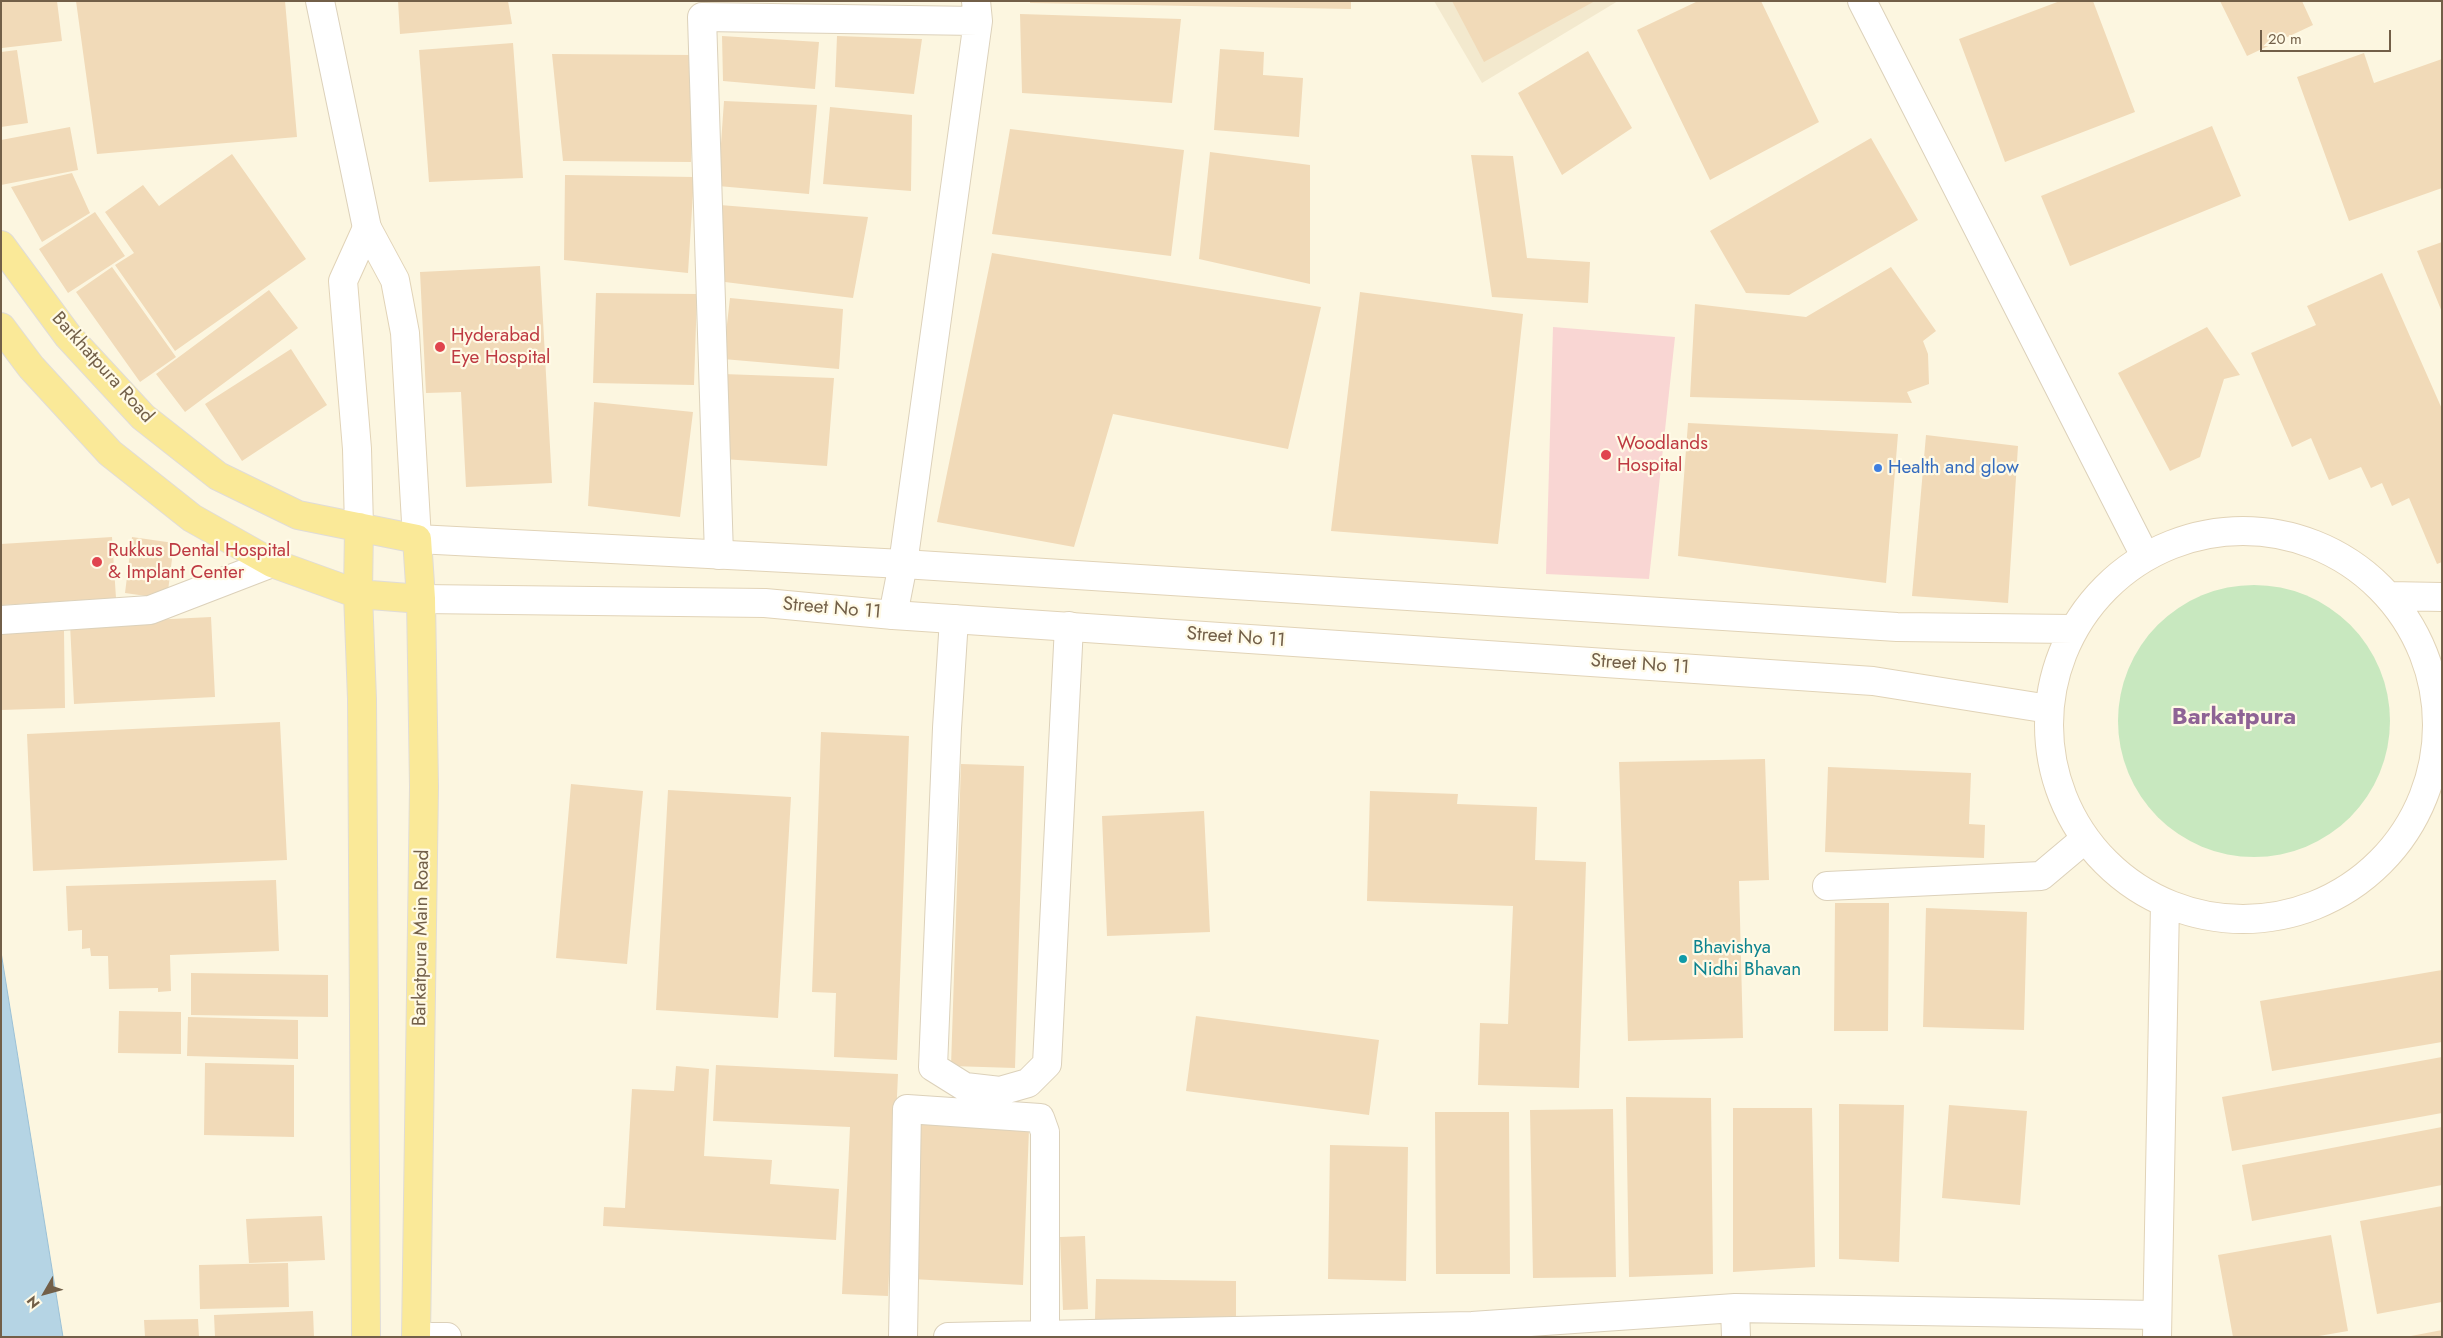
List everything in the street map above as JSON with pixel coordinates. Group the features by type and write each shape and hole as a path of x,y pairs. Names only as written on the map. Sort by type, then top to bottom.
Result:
{"main road":[{"name":"Barkhatpura Road","path":"1,244 68,336 143,417 218,476 298,515 417,539"},
{"path":"1,327 31,367 110,453 192,518 272,563 358,594 421,599"},
{"path":"359,527 358,594 362,699 366,1337"},
{"name":"Barkatpura Main Road","path":"416,1337 424,787 421,599 417,539"}],"street":[{"path":"320,1 367,228 395,280 405,333 417,539 903,564 1897,627 2073,629"},
{"path":"1862,1 2146,556"},
{"path":"719,555 702,17 977,11 903,564 893,614"},
{"path":"359,527 357,449 343,281 367,228"},
{"path":"2274,532 2337,555 2389,596 2416,635 2433,680 2440,725 2427,790 2396,846 2349,890 2291,915 2227,920 2165,903 2121,876 2086,839 2063,799 2050,754 2049,709 2056,668 2073,629 2104,588 2146,556 2208,533 2274,532"},
{"path":"1,620 150,610 272,563"},
{"path":"2389,596 2442,597"},
{"name":"Street No 11","path":"421,599 765,603 954,619 1873,681 2049,709"},
{"path":"954,619 947,728 933,1067 965,1087 1000,1091 1028,1083 1047,1064 1069,626"},
{"path":"1827,886 2041,876 2086,839"},
{"path":"948,1337 1045,1333 1165,1335 1472,1332 1735,1308 2157,1326 2165,903"},
{"path":"903,1337 907,1109 1040,1118 1045,1132 1045,1333"},
{"path":"1735,1308 1736,1337"},
{"path":"416,1337 447,1337"}],"shaded area":[{"path":"1434,1 1618,1 1482,83"},
{"name":"Woodlands Hospital","path":"1553,327 1675,337 1649,579 1546,574"}],"green space":[{"path":"2254,585 2293,591 2318,601 2350,625 2367,646 2379,669 2387,695 2390,721 2384,760 2374,785 2350,817 2329,834 2306,846 2280,854 2254,857 2215,851 2190,841 2158,817 2141,796 2129,773 2121,747 2118,721 2124,682 2134,657 2158,625 2179,608 2202,596 2228,588"}],"water":[{"path":"1,952 63,1337 1,1337"}],"building":[{"path":"1,1 57,1 62,41 2,48"},
{"path":"76,1 285,1 297,137 97,154"},
{"path":"398,1 508,1 512,24 400,34"},
{"path":"1030,1 1351,1 1351,9 1030,3"},
{"path":"1452,1 1595,1 1484,62"},
{"path":"1698,1 1761,1 1819,122 1710,180 1637,30"},
{"path":"2060,1 2093,1 2135,112 2005,162 1959,39"},
{"path":"2220,1 2302,1 2313,25 2247,56"},
{"path":"1020,14 1181,19 1172,103 1022,93"},
{"path":"722,36 819,42 815,89 723,81"},
{"path":"837,36 922,39 914,94 835,87"},
{"path":"513,43 523,178 429,182 419,50"},
{"path":"1220,49 1264,52 1263,75 1303,78 1299,137 1214,130"},
{"path":"17,50 28,123 1,127 1,52"},
{"path":"1588,51 1632,128 1562,175 1518,93"},
{"path":"2364,53 2374,83 2442,59 2442,188 2349,221 2297,77"},
{"path":"552,54 692,55 691,162 563,161"},
{"path":"724,101 817,105 809,194 718,186"},
{"path":"830,107 912,115 911,191 823,184"},
{"path":"2212,126 2241,196 2070,266 2041,196"},
{"path":"70,127 78,170 1,185 1,140"},
{"path":"1010,129 1184,150 1171,256 992,234"},
{"path":"1871,138 1918,220 1789,295 1746,293 1710,231"},
{"path":"1210,152 1310,165 1310,284 1199,259"},
{"path":"232,154 306,259 175,351 115,265 134,253 105,212 143,185 159,206"},
{"path":"1471,155 1513,156 1527,258 1590,262 1588,303 1492,297"},
{"path":"72,173 90,213 42,242 11,187"},
{"path":"565,175 694,177 688,273 564,260"},
{"path":"720,205 868,217 853,298 725,282"},
{"path":"95,212 125,256 68,293 39,249"},
{"path":"2442,242 2442,312 2417,251"},
{"path":"992,253 1321,307 1288,449 1113,414 1074,547 937,522"},
{"path":"540,266 552,483 466,487 461,392 426,393 420,272"},
{"path":"112,267 176,357 140,382 76,292"},
{"path":"1891,267 1936,331 1923,341 1928,354 1929,384 1907,392 1912,403 1690,397 1695,304 1806,317"},
{"path":"2382,273 2442,409 2442,562 2437,564 2409,498 2392,506 2382,483 2371,488 2361,467 2329,480 2311,438 2292,447 2251,353 2316,325 2307,306"},
{"path":"269,290 298,328 185,412 156,374"},
{"path":"1360,292 1523,314 1498,544 1331,531"},
{"path":"596,293 697,294 694,385 593,383"},
{"path":"730,298 843,309 839,369 723,359"},
{"path":"2207,327 2240,375 2224,379 2200,457 2170,471 2118,373"},
{"path":"291,349 327,405 242,461 205,404"},
{"path":"723,374 834,378 827,466 723,459"},
{"path":"594,402 693,412 680,517 588,506"},
{"path":"1688,423 1898,434 1886,583 1678,556"},
{"path":"1926,435 2018,446 2008,603 1912,596"},
{"path":"112,537 116,598 2,605 1,544"},
{"path":"132,537 174,543 167,599 125,593"},
{"path":"211,617 215,697 74,704 70,624"},
{"path":"64,631 65,708 1,710 1,632"},
{"path":"280,722 287,860 33,871 27,734"},
{"path":"821,732 909,736 897,1060 834,1057 836,993 812,992"},
{"name":"Bhavishya Nidhi Bhavan","path":"1765,759 1769,880 1739,881 1743,1038 1628,1041 1619,762"},
{"path":"961,764 1024,766 1015,1068 951,1066"},
{"path":"1828,767 1971,773 1969,824 1985,825 1984,858 1825,852"},
{"path":"571,784 643,791 627,964 556,958"},
{"path":"668,790 791,797 778,1018 656,1010"},
{"path":"1370,791 1458,794 1457,804 1537,807 1535,860 1586,862 1579,1088 1478,1085 1480,1023 1508,1024 1513,906 1367,901"},
{"path":"1204,811 1210,932 1107,936 1102,816"},
{"path":"276,880 279,951 170,955 171,991 158,992 158,988 109,989 108,956 91,956 90,948 82,949 82,930 68,931 66,886"},
{"path":"1835,903 1889,903 1888,1031 1834,1031"},
{"path":"1926,908 2027,912 2024,1030 1923,1027"},
{"path":"2442,970 2442,1042 2272,1071 2260,1001"},
{"path":"191,973 328,975 328,1017 191,1015"},
{"path":"119,1011 181,1012 181,1054 118,1053"},
{"path":"1196,1016 1379,1040 1369,1115 1186,1091"},
{"path":"188,1017 298,1020 298,1059 187,1056"},
{"path":"2442,1057 2442,1113 2232,1151 2222,1097"},
{"path":"205,1063 294,1065 294,1137 204,1135"},
{"path":"716,1065 898,1074 888,1296 842,1294 850,1127 713,1121"},
{"path":"676,1066 709,1069 704,1156 772,1160 770,1184 839,1189 836,1240 603,1226 604,1207 625,1208 632,1089 674,1091"},
{"path":"1626,1097 1711,1098 1713,1274 1629,1277"},
{"path":"1839,1104 1904,1105 1899,1262 1839,1259"},
{"path":"1949,1105 2027,1111 2020,1205 1942,1198"},
{"path":"1733,1108 1812,1108 1815,1267 1733,1272"},
{"path":"1613,1109 1616,1277 1533,1278 1530,1110"},
{"path":"1435,1112 1509,1112 1510,1274 1436,1274"},
{"path":"918,1124 1029,1129 1023,1285 912,1279"},
{"path":"2442,1127 2442,1185 2252,1221 2242,1165"},
{"path":"1330,1145 1408,1147 1406,1281 1328,1279"},
{"path":"2442,1206 2442,1302 2377,1314 2360,1221"},
{"path":"322,1216 325,1260 249,1263 246,1219"},
{"path":"2331,1235 2348,1331 2313,1337 2233,1337 2218,1255"},
{"path":"1085,1236 1088,1309 1063,1310 1060,1237"},
{"path":"288,1263 289,1307 200,1309 199,1265"},
{"path":"1096,1279 1236,1281 1236,1320 1095,1319"},
{"path":"313,1311 314,1337 215,1337 214,1315"},
{"path":"198,1319 199,1337 145,1337 144,1320"},
{"path":"2442,1330 2442,1337 2411,1337 2411,1336"}],"place":[{"name":"Hyderabad Eye Hospital","path":"440,347"},
{"name":"Woodlands Hospital","path":"1606,455"},
{"name":"Health and glow","path":"1878,468"},
{"name":"Rukkus Dental Hospital & Implant Center","path":"97,562"},
{"name":"Bhavishya Nidhi Bhavan","path":"1683,959"}],"district":[{"name":"Barkatpura","path":"2234,718"}]}
